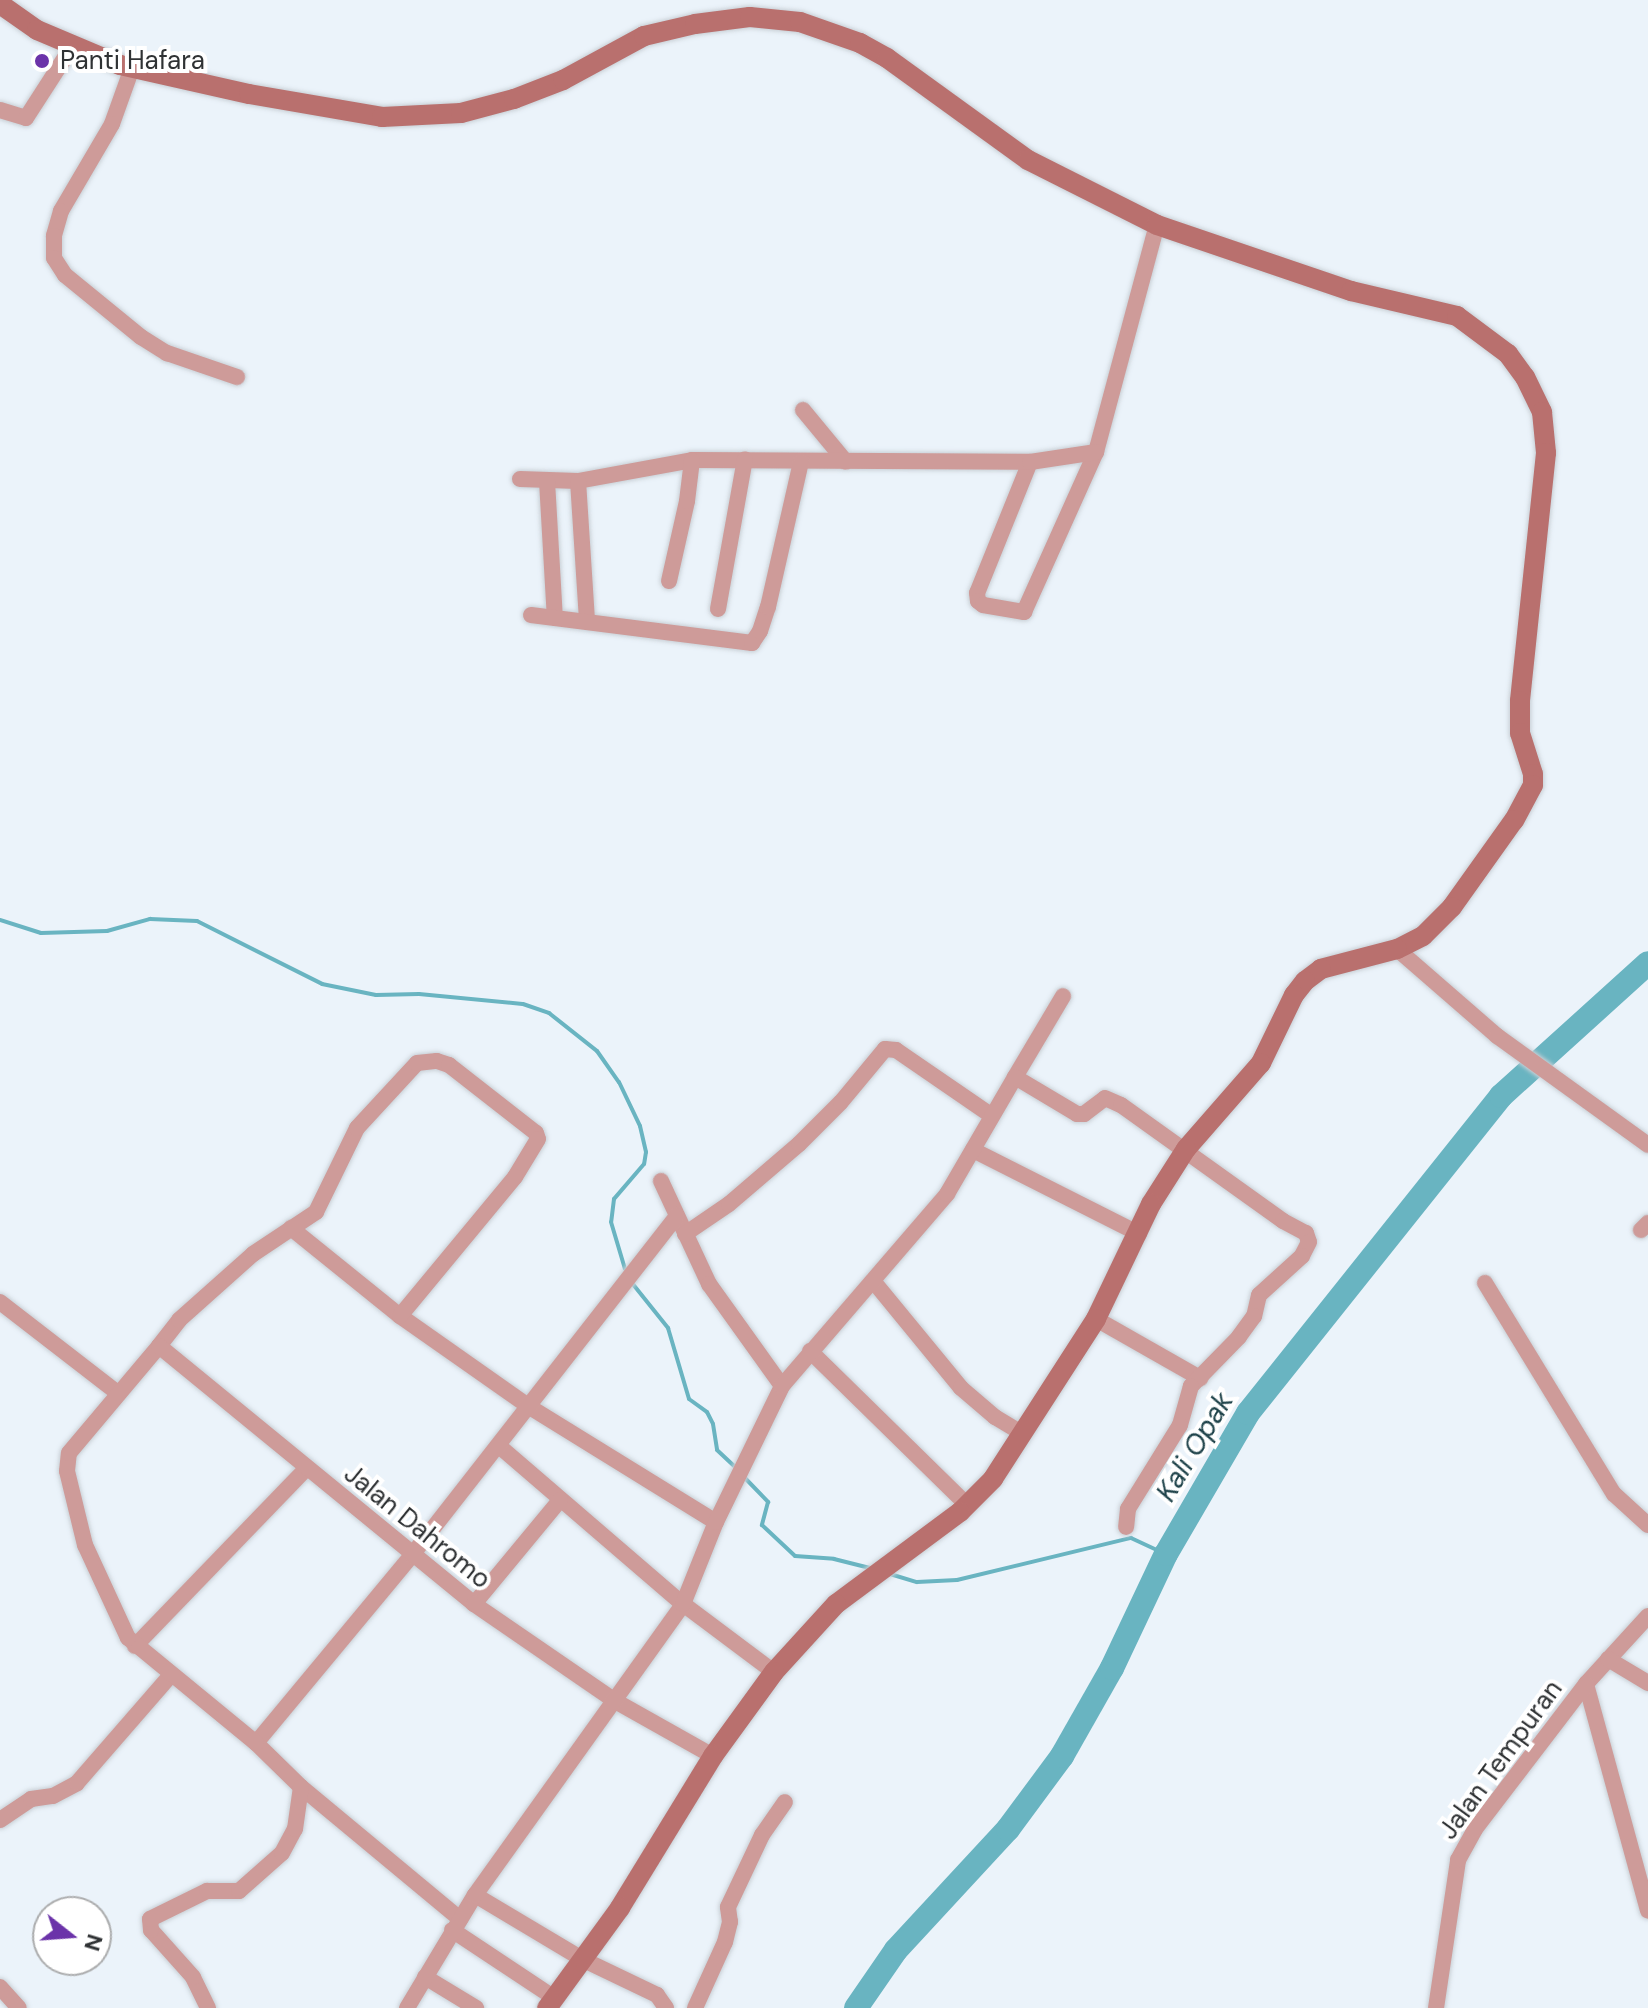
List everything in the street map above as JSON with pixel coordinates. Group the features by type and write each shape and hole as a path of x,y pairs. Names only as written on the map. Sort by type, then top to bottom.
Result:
{"street":[{"path":"0,4 37,30 132,68 382,117 461,113 514,99 563,80 644,36 695,24 770,17 800,22 860,43 887,58 1028,160 1157,225 1351,291 1457,316 1508,354 1525,377 1542,412 1547,430 1546,453 1520,701 1520,733 1533,774 1533,785 1514,820 1452,907 1423,936 1397,949 1353,958 1321,969 1305,981 1294,995 1261,1063 1186,1149 1151,1204 1096,1319 993,1479 967,1505 836,1604 774,1672 713,1756 620,1908 550,2002 456,1925 256,1743 135,1646 128,1638 85,1545 67,1471 69,1453 190,1309 253,1254 316,1212 357,1128 417,1063 437,1061 449,1065 536,1133 537,1143 515,1177 400,1316"},
{"path":"0,110 26,118 73,45"},
{"path":"132,68 112,124 61,211 54,236 54,258 65,275 141,337 167,353 237,377"},
{"path":"1030,462 977,593 978,601 983,605 1024,612 1096,452 1157,225"},
{"path":"803,410 846,462"},
{"path":"520,479 578,481 692,460 1030,462 1096,452"},
{"path":"718,609 745,459"},
{"path":"669,581 687,501 692,460"},
{"path":"531,615 752,643 760,631 768,607 801,462"},
{"path":"547,481 555,618"},
{"path":"578,481 587,622"},
{"path":"1397,949 1497,1036 1648,1145"},
{"path":"407,2008 475,1895 683,1604 716,1522 782,1386 947,1194 1063,996"},
{"path":"685,1234 729,1204 799,1144 841,1102 885,1049 896,1050 992,1116"},
{"path":"1015,1077 1077,1114 1084,1114 1099,1100 1112,1101 1186,1149 1283,1221 1306,1233 1309,1242 1302,1256 1266,1285 1259,1295 1254,1316 1188,1392 1183,1418 1162,1458 1128,1509 1126,1527"},
{"path":"973,1150 1139,1234"},
{"path":"661,1181 725,1309 782,1386"},
{"path":"256,1743 412,1555 677,1216"},
{"path":"291,1228 400,1316 528,1406 716,1522"},
{"path":"874,1282 961,1388 995,1417 1023,1434"},
{"path":"1485,1283 1614,1494 1648,1525"},
{"path":"0,1302 119,1394"},
{"path":"1096,1319 1200,1378"},
{"name":"Jalan Dahromo","path":"159,1346 474,1604 615,1701 713,1756"},
{"path":"810,1351 967,1505"},
{"path":"499,1446 683,1604 774,1672"},
{"path":"135,1646 306,1469"},
{"path":"474,1604 560,1500"},
{"name":"Jalan Tempuran","path":"1436,2008 1458,1860 1475,1829 1586,1684 1648,1616"},
{"path":"1608,1659 1648,1683"},
{"path":"0,1820 31,1799 53,1796 77,1783 170,1676"},
{"path":"1586,1684 1648,1911"},
{"path":"208,2008 193,1977 151,1930 150,1919 207,1891 239,1891 282,1853 295,1829 301,1787"},
{"path":"695,2008 725,1942 730,1922 728,1907 762,1835 785,1802"},
{"path":"475,1895 584,1960 657,1995 666,2008"},
{"path":"425,1977 476,2008"},
{"path":"0,1987 19,2008"}],"waterway":[{"path":"0,920 41,933 107,931 150,919 197,921 322,984 376,995 419,994 523,1004 549,1013 597,1051 619,1082 640,1126 646,1152 644,1164 614,1199 611,1222 625,1269"},
{"name":"Kali Opak","path":"856,2008 896,1950 1008,1829 1062,1756 1112,1668 1166,1554 1248,1413 1501,1096 1648,963"},
{"path":"632,1283 668,1328 689,1399 707,1412 713,1424 717,1450 734,1466"},
{"path":"744,1477 768,1502 762,1525 795,1556 834,1559 871,1568"},
{"path":"890,1574 917,1582 957,1580 1131,1538 1166,1554"}],"place":[{"name":"Panti Hafara","path":"42,61"}]}
